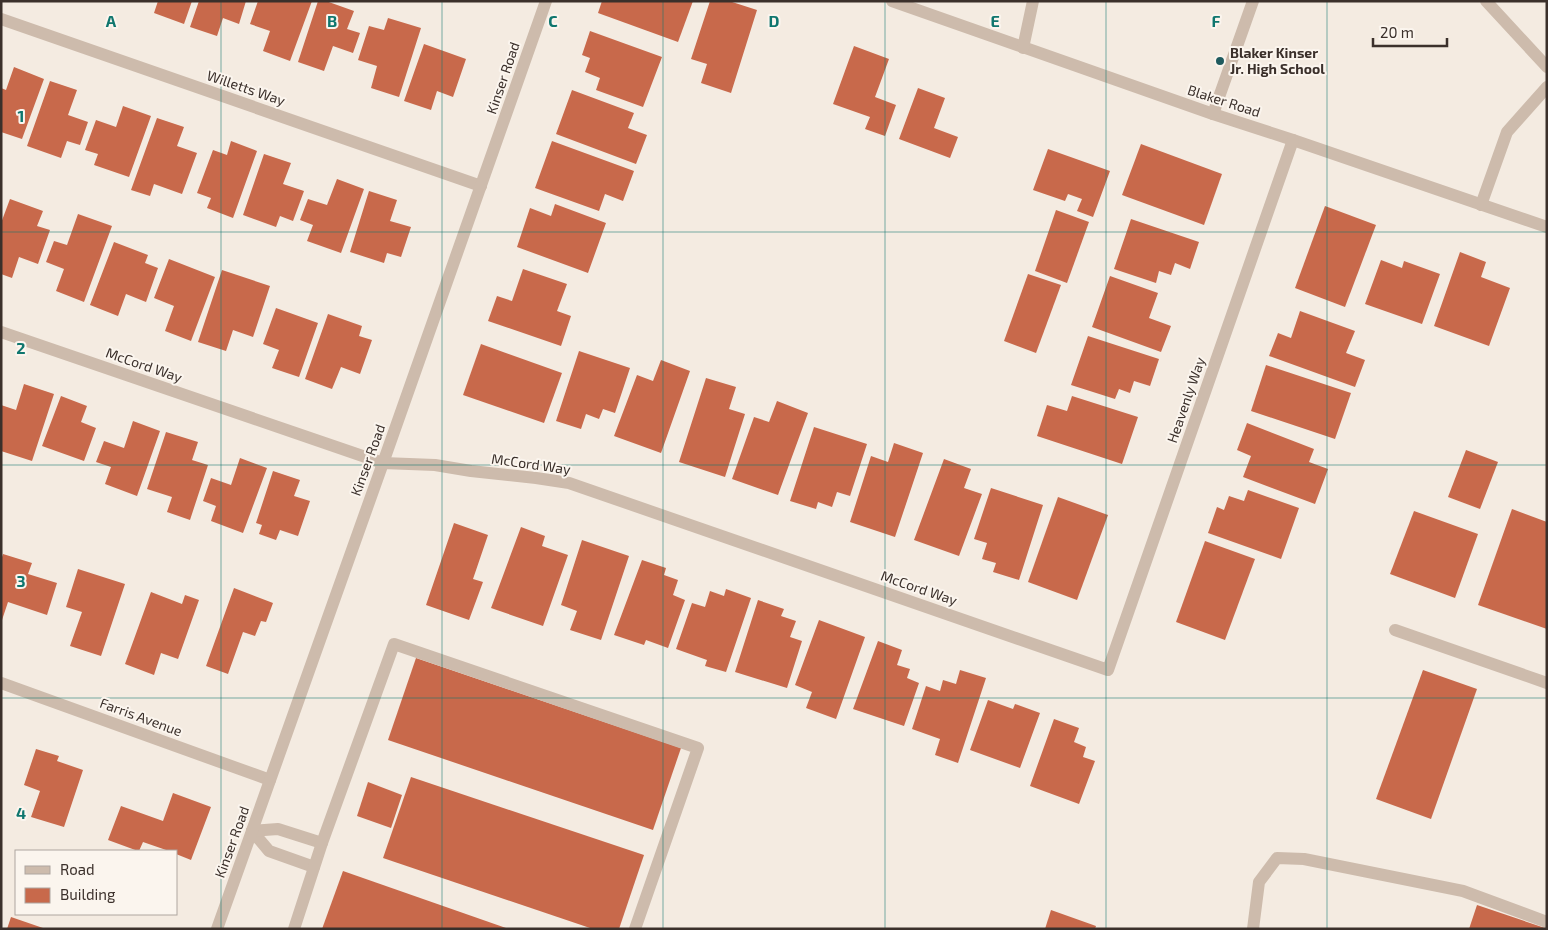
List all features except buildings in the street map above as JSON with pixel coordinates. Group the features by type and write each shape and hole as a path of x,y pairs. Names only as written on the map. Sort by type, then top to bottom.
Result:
{"street":[{"name":"Kinser Road","path":"217,929 384,463 546,1"},
{"name":"Blaker Road","path":"892,1 1213,114 1547,226"},
{"path":"1023,48 1033,1"},
{"path":"1213,114 1254,1"},
{"path":"1486,1 1547,67"},
{"name":"Willetts Way","path":"1,19 481,186"},
{"path":"1481,205 1507,132 1547,87"},
{"name":"Heavenly Way","path":"1108,670 1293,140"},
{"name":"McCord Way","path":"1,332 384,463 434,465 569,483 1108,670"},
{"path":"1396,630 1547,683"},
{"path":"294,929 322,844 394,644 698,748 636,929"},
{"name":"Farris Avenue","path":"1,683 270,780"},
{"path":"252,831 278,828 322,844"},
{"path":"252,831 270,851 314,867"},
{"path":"1253,929 1259,882 1276,858 1304,859 1463,891 1547,922"}],"place":[{"name":"Blaker Kinser Jr. High School","path":"1220,61"}]}
